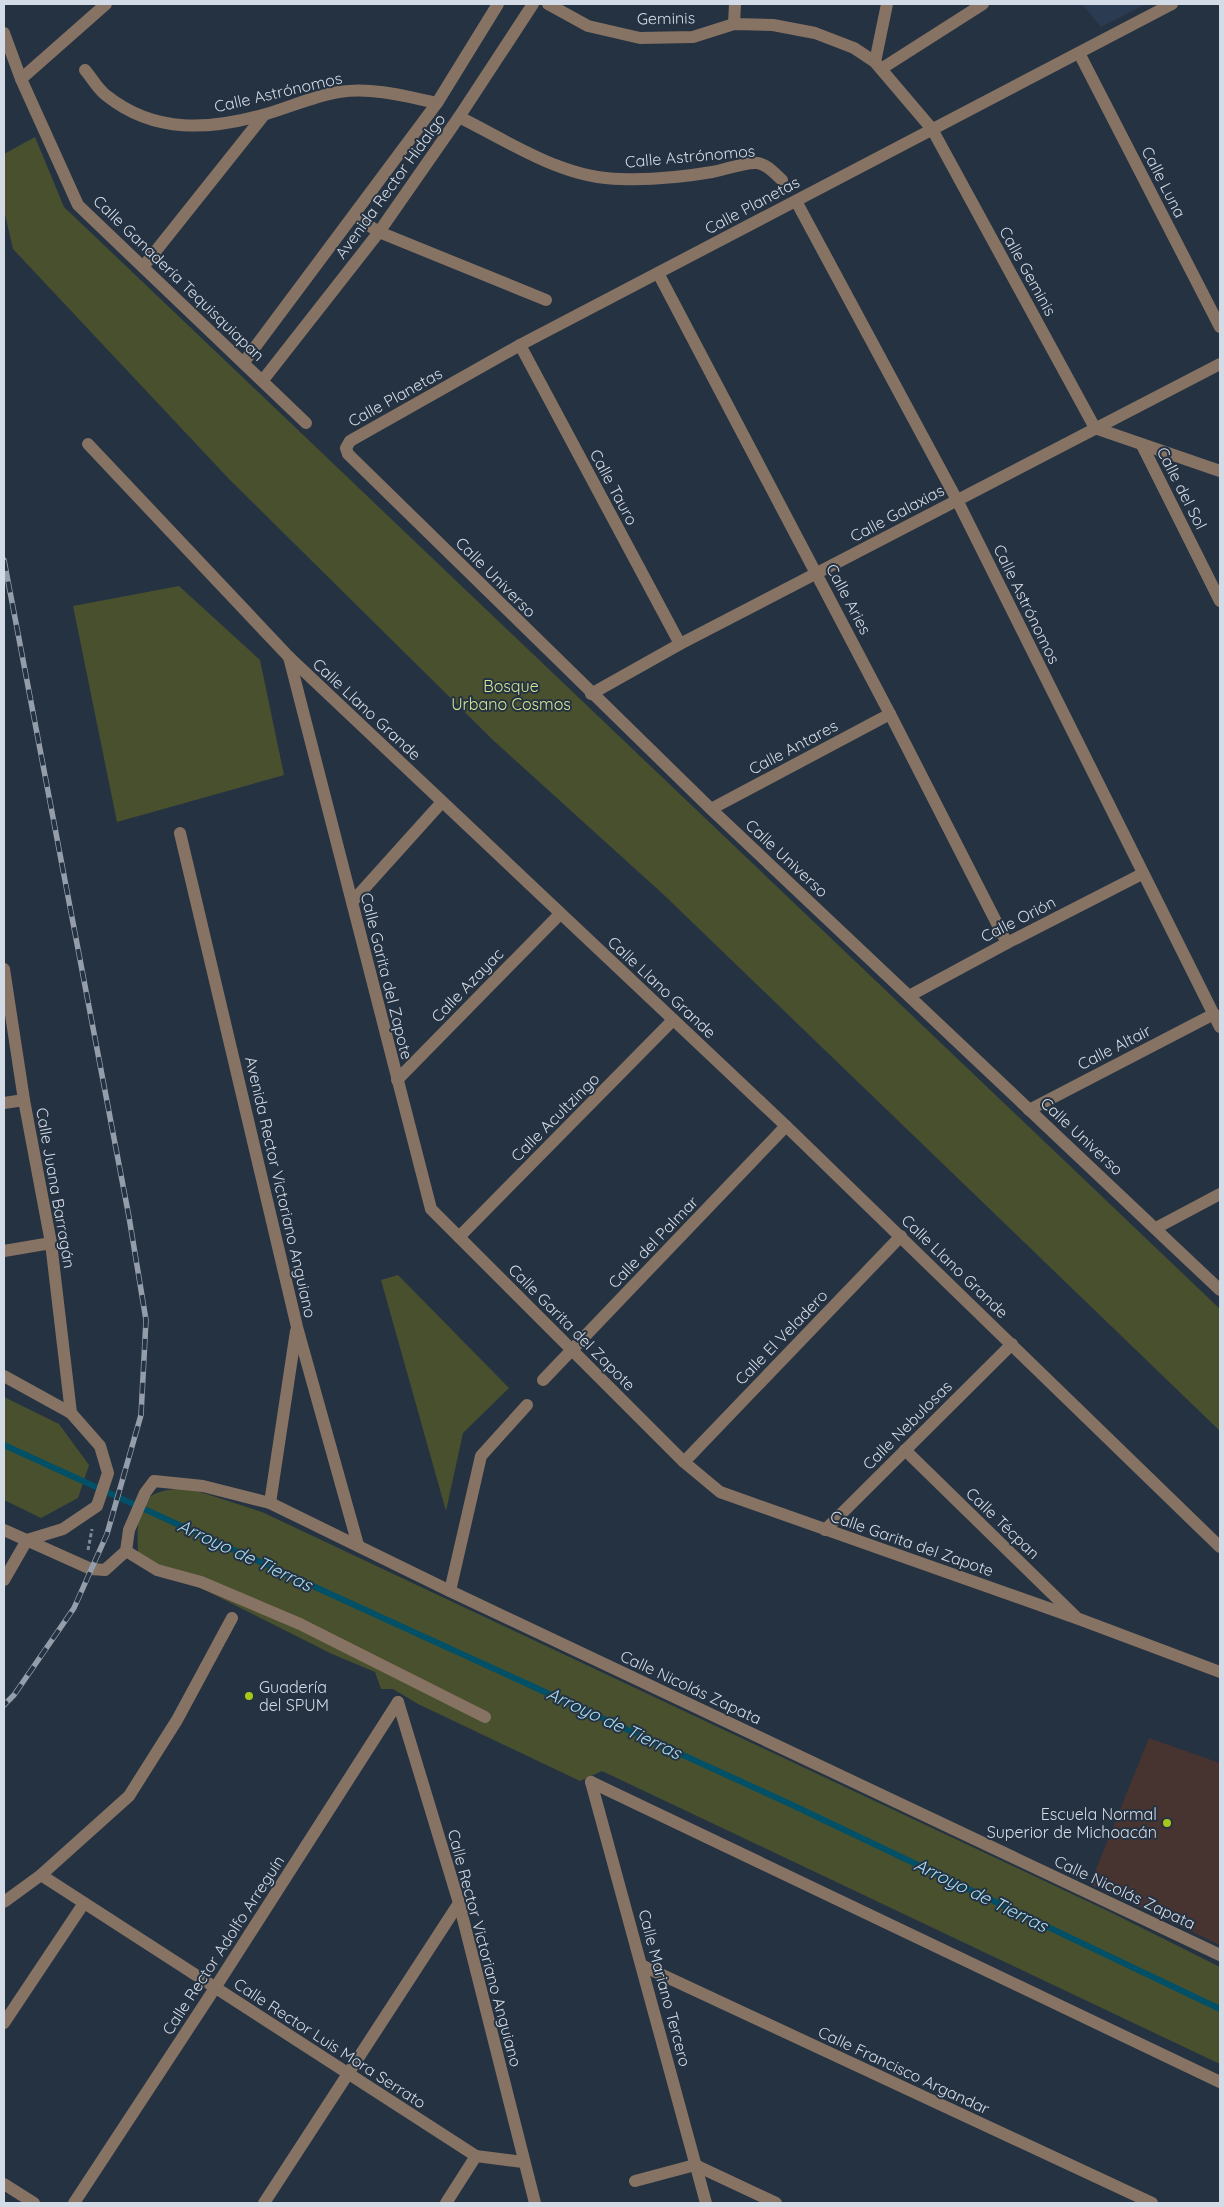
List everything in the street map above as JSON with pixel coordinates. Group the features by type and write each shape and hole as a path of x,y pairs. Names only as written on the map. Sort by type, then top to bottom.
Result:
{"street":[{"path":"21,79 106,4"},
{"name":"Avenida Rector Hidalgo","path":"244,362 437,102 498,4"},
{"name":"Avenida Rector Hidalgo","path":"263,380 379,232 459,117 533,4"},
{"name":"Geminis","path":"548,4 588,26 640,38 693,37 734,24 773,25 815,34 854,48 878,66 932,129"},
{"path":"734,24 735,4"},
{"path":"878,66 887,4"},
{"path":"878,66 983,4"},
{"name":"Calle Planetas","path":"350,441 520,345 1172,4"},
{"name":"Calle Ganadería Tequisquiapan","path":"4,33 21,79 78,205 306,423"},
{"name":"Calle Luna","path":"1079,53 1220,327"},
{"name":"Calle Astrónomos","path":"85,70 105,95 130,111 157,123 184,127 264,115 339,92 383,91 437,102"},
{"path":"143,267 264,115"},
{"name":"Calle Astrónomos","path":"459,117 558,166 585,175 620,180 662,178 713,172 758,163 770,169 782,180"},
{"name":"Calle Geminis","path":"932,129 1095,428"},
{"name":"Calle Astrónomos","path":"796,201 957,500 1142,874 1220,1026"},
{"path":"354,216 379,232 546,300"},
{"name":"Calle Aries","path":"658,273 817,573 1007,943"},
{"name":"Calle Tauro","path":"520,345 680,644"},
{"name":"Calle Galaxias","path":"591,694 680,644 1220,364"},
{"path":"1095,428 1220,471"},
{"name":"Calle Universo","path":"350,441 346,448 348,454 591,694 1220,1290"},
{"name":"Calle Llano Grande","path":"88,444 289,657 786,1126 1220,1547"},
{"name":"Calle del Sol","path":"1142,444 1220,601"},
{"name":"Calle Garita del Zapote","path":"289,657 431,1209 684,1462 720,1492 1078,1619 1220,1672"},
{"name":"Calle Antares","path":"711,809 890,714"},
{"path":"352,902 442,802"},
{"name":"Avenida Rector Victoriano Anguiano","path":"180,833 297,1326 358,1545"},
{"name":"Calle Orión","path":"909,996 1142,874"},
{"name":"Calle Azayac","path":"397,1080 560,914"},
{"name":"Calle Juana Barragán","path":"4,969 24,1100 51,1243 71,1413"},
{"name":"Calle Altair","path":"1029,1110 1214,1014"},
{"name":"Calle Acultzingo","path":"459,1237 673,1020"},
{"path":"4,1103 24,1100"},
{"name":"Calle del Palmar","path":"543,1380 786,1126"},
{"path":"1156,1228 1220,1194"},
{"name":"Calle El Veladero","path":"684,1462 901,1236"},
{"path":"4,1251 51,1243"},
{"path":"270,1503 297,1326"},
{"name":"Calle Nebulosas","path":"825,1530 1012,1344"},
{"path":"4,1376 71,1413 100,1446 108,1473 96,1506 63,1529 26,1540 4,1580"},
{"path":"450,1590 481,1456 527,1405"},
{"name":"Calle Técpan","path":"905,1450 1078,1619"},
{"name":"Calle Nicolás Zapata","path":"126,1551 129,1530 145,1493 154,1481 203,1486 270,1503 1220,1955"},
{"path":"4,1530 91,1569 105,1570 126,1551 157,1570 201,1582 300,1624 485,1717"},
{"path":"4,1902 41,1875 129,1796 177,1720 232,1618"},
{"name":"Calle Rector Victoriano Anguiano","path":"398,1702 459,1903 523,2162 535,2203"},
{"name":"Calle Rector Adolfo Arreguín","path":"74,2203 215,1988 398,1702"},
{"name":"Calle Mariano Tercero","path":"706,2203 643,1966 591,1782 1220,2082"},
{"name":"Calle Rector Luis Mora Serrato","path":"41,1875 476,2156"},
{"path":"4,2023 84,1903"},
{"path":"264,2203 459,1903"},
{"name":"Calle Francisco Argandar","path":"643,1966 1152,2203"},
{"path":"446,2203 476,2156 523,2162"},
{"path":"635,2181 695,2165 776,2203"},
{"path":"4,2184 34,2203"}],"path":[{"path":"91,1569 88,1547 96,1506"}],"shaded area":[{"path":"1082,4 1146,4 1101,27"},
{"name":"Escuela Normal Superior de Michoacán","path":"1149,1738 1220,1763 1220,1945 1090,1884"}],"green space":[{"name":"Bosque Urbano Cosmos","path":"35,137 64,207 1220,1309 1220,1431 664,895 494,741 229,479 13,249 4,210 4,154"},
{"path":"179,586 260,660 284,775 117,822 73,606"},
{"path":"398,1275 509,1388 463,1433 446,1511 381,1280"},
{"path":"4,1397 59,1424 89,1465 78,1498 41,1518 4,1500"},
{"path":"188,1488 262,1512 1108,1911 1220,1967 1220,2064 602,1771 580,1781 418,1704 393,1689 381,1689 375,1672 332,1654 138,1555 139,1518 145,1502 151,1496 160,1492"}],"waterway":[{"name":"Arroyo de Tierras","path":"4,1445 788,1803 1220,2009"}],"railway":[{"path":"4,560 129,1217 146,1320 141,1415 107,1534 74,1608 14,1695 4,1705"}],"place":[{"name":"Guadería del SPUM","path":"249,1696"},
{"name":"Escuela Normal Superior de Michoacán","path":"1167,1823"}]}
